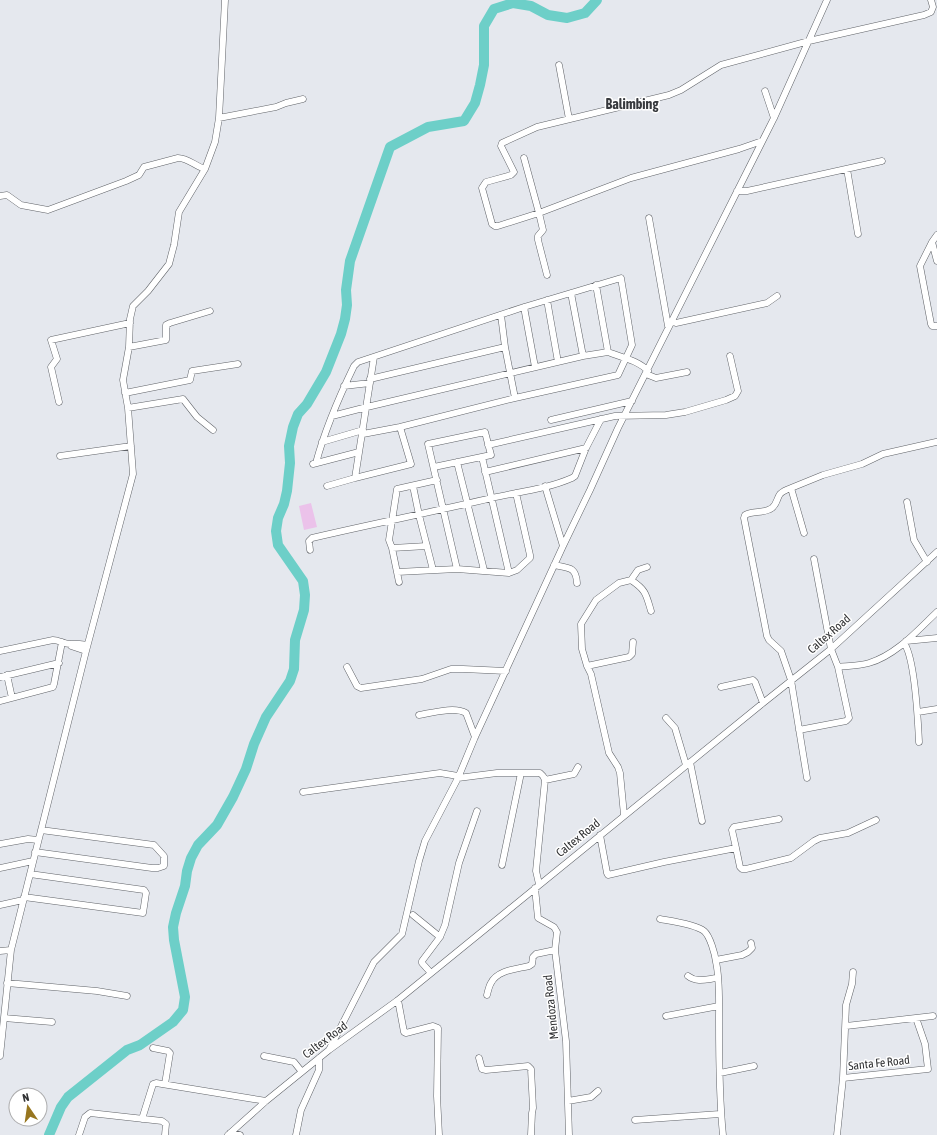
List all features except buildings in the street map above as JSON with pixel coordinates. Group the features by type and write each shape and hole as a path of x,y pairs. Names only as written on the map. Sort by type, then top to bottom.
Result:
{"street":[{"path":"0,1056 1,1028 4,1018 3,996 7,982 11,950 87,648 131,486 133,474 131,446 128,408 123,380 129,347 130,323 133,306 148,291 169,264 174,245 179,212 205,169 215,142 219,118 225,0"},
{"path":"329,1050 374,962 402,934 425,841 458,777 475,736 624,415 774,118 827,0"},
{"path":"762,141 739,149 631,178 539,213 495,226 492,224 482,188 486,182 511,175 514,172 501,146 502,143 536,127 669,95 681,90 720,65 809,42 924,16 931,12 933,7 931,0"},
{"path":"559,65 569,119"},
{"path":"765,90 774,118"},
{"path":"219,118 276,107 303,99"},
{"path":"0,196 7,195 21,205 48,210 126,181 139,175 144,167 182,158 205,169"},
{"path":"524,158 543,230 538,236 538,240 547,275"},
{"path":"737,191 747,191 882,161"},
{"path":"847,169 858,234"},
{"path":"649,218 670,324"},
{"path":"937,234 921,262 920,271 931,324 932,326 937,326"},
{"path":"932,242 937,261"},
{"path":"322,442 363,432 400,427 515,398 618,375 632,345 621,278 501,314 358,362 354,366 344,386 322,442 315,464 359,452"},
{"path":"596,285 608,352"},
{"path":"571,293 583,356"},
{"path":"670,324 767,303 777,296"},
{"path":"547,300 558,362"},
{"path":"524,307 535,367"},
{"path":"129,347 166,340 166,325 210,311"},
{"path":"501,314 505,347 515,398"},
{"path":"59,402 51,367 57,359 51,340 130,323"},
{"path":"344,386 370,381 505,347"},
{"path":"332,416 535,367 608,352 642,366 647,372 656,378 687,372"},
{"path":"355,478 374,356"},
{"path":"488,445 601,419 624,415 666,415 685,412 726,400 735,396 738,391 730,356"},
{"path":"125,393 190,380 192,371 238,364"},
{"path":"128,408 183,399 197,417 213,430"},
{"path":"551,420 632,401"},
{"path":"310,550 309,541 312,538 444,510 568,480 575,476 586,448 601,419"},
{"path":"327,486 411,464 400,427"},
{"path":"434,467 491,455 485,432 428,444 457,569"},
{"path":"806,778 791,680 781,651 769,640 767,636 744,518 745,515 748,513 766,511 772,508 777,503 780,495 791,488 823,475 862,464 883,454 937,442"},
{"path":"60,456 131,446"},
{"path":"485,472 586,448"},
{"path":"482,457 509,573"},
{"path":"457,462 484,570"},
{"path":"399,582 392,548 388,540 397,490 437,480"},
{"path":"414,486 419,515 433,570"},
{"path":"545,486 563,546"},
{"path":"791,488 804,533"},
{"path":"397,572 457,569 509,573 517,570 530,558 516,493"},
{"path":"907,502 914,540 926,562"},
{"path":"392,548 427,546"},
{"name":"Caltex Road","path":"229,1134 266,1101 319,1058 398,1000 688,763 831,649 937,552"},
{"path":"799,730 846,722 849,718 838,667 831,649 814,559"},
{"path":"554,565 575,570 577,574 577,583"},
{"path":"624,815 620,773 609,753 592,674 587,666 582,650 581,624 596,600 619,583 631,580 638,570 646,567"},
{"path":"631,580 645,592 651,611"},
{"path":"838,667 867,664 876,661 905,642 937,612"},
{"path":"905,642 937,638"},
{"path":"0,651 53,640 70,644 71,646 87,648"},
{"path":"0,701 53,687 62,642"},
{"path":"587,666 629,657 632,654 633,642"},
{"path":"905,642 908,651 918,712 919,742"},
{"path":"12,698 3,676 59,663"},
{"path":"348,667 357,686 360,688 429,678 451,669 506,671"},
{"path":"721,687 753,680 763,703"},
{"path":"918,712 937,709"},
{"path":"419,715 460,710 466,713 475,736"},
{"path":"666,718 676,728 681,751 688,763 702,821"},
{"path":"546,780 574,774 578,767"},
{"path":"303,792 440,773 458,777 497,773 540,774 546,780 536,871 537,886"},
{"path":"502,865 521,773"},
{"path":"431,973 422,963 422,960 440,937 445,925 459,863 476,811"},
{"path":"779,819 734,827 732,830 740,867 742,869 791,858 820,838 848,833 876,820"},
{"path":"35,852 152,868 162,868 164,866 164,856 154,845 41,830"},
{"path":"600,835 607,873 610,875 664,862 736,848"},
{"path":"0,844 28,839 38,840"},
{"path":"0,868 33,861"},
{"path":"0,905 24,898 143,913 146,893 144,890 30,874"},
{"name":"Mendoza Road","path":"537,886 538,918 556,929 555,950 566,1041 570,1135"},
{"path":"413,915 440,937"},
{"path":"660,919 693,926 702,930 706,933 712,946 716,960 719,1006 720,1114 723,1135"},
{"path":"716,960 748,952 752,948 751,944"},
{"path":"0,951 11,950"},
{"path":"487,995 491,982 497,976 505,972 529,966 532,964 534,955 555,950"},
{"path":"843,1078 846,1005 852,984 853,972"},
{"path":"688,976 692,980 698,981 717,978"},
{"path":"7,982 97,991 128,996"},
{"path":"398,1000 404,1032 406,1033 434,1026 438,1028 437,1096 439,1135"},
{"path":"666,1016 719,1006"},
{"path":"846,1026 933,1016"},
{"path":"4,1018 52,1022"},
{"name":"Santa Fe Road","path":"837,1135 843,1078 928,1069 925,1044 916,1018"},
{"path":"154,1048 168,1051 170,1053 165,1084"},
{"path":"264,1056 294,1062 302,1072"},
{"path":"296,1135 301,1110 319,1070 319,1058"},
{"path":"479,1058 482,1069 486,1070 528,1066 530,1069 533,1108 530,1135"},
{"path":"720,1073 754,1066"},
{"path":"142,1119 153,1084 156,1082 266,1101"},
{"path":"568,1101 591,1097 598,1091"},
{"path":"79,1135 85,1117 90,1113 165,1123 165,1135"},
{"path":"635,1120 720,1114"},
{"path":"229,1134 240,1135"}],"shaded area":[{"path":"311,503 317,527 304,530 299,506"}],"waterway":[{"path":"49,1135 61,1107 68,1097 127,1050 140,1045 173,1022 183,1010 185,997 174,940 173,927 176,913 185,886 191,858 198,845 217,825 233,797 246,769 254,744 266,717 290,681 294,669 295,640 304,610 305,595 303,581 278,545 276,531 278,518 284,504 287,491 290,463 289,446 293,427 298,414 307,404 326,372 341,334 347,305 346,290 350,261 390,147 428,127 464,121 475,103 480,85 484,65 484,26 494,9 513,3 531,6 548,15 567,18 585,13 597,0"}],"district":[{"name":"Balimbing","path":"632,104"}]}
